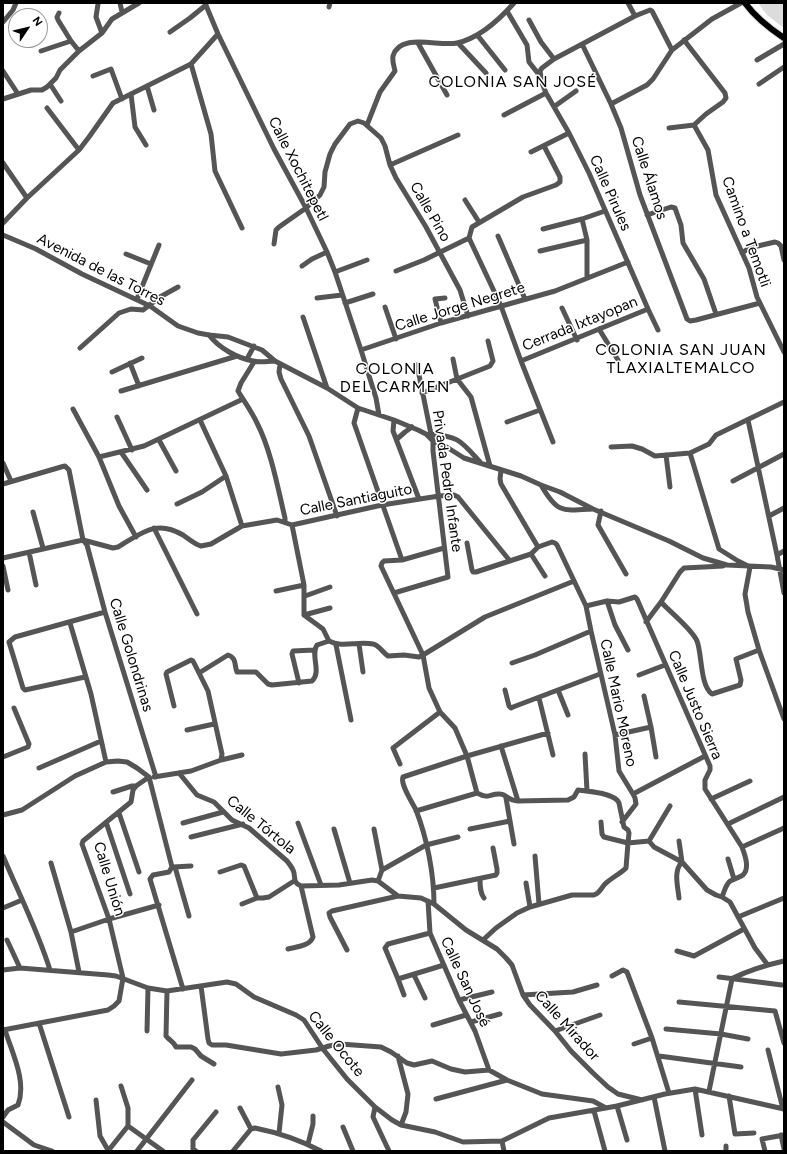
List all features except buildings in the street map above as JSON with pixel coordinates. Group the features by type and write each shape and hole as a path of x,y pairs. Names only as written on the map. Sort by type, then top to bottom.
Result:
{"main road":[{"path":"745,3 755,16 784,38"}],"street":[{"path":"3,22 13,10 16,3"},
{"path":"120,3 122,12"},
{"path":"3,99 31,90 42,90 56,78 60,70 79,51 102,33 112,19 139,3"},
{"path":"274,244 276,230 306,208 320,195 324,187 325,172 330,154 350,124 358,121 367,125 380,92 395,71 393,56 396,51 404,44 418,42 448,45 478,36 514,3"},
{"path":"628,3 635,16"},
{"path":"611,104 647,85 653,79 672,50 712,19 741,3"},
{"path":"98,4 96,17 102,33"},
{"path":"170,32 190,18 206,4"},
{"name":"Calle Xochitepetl","path":"206,4 218,34 274,149 306,208 327,252 361,350"},
{"path":"540,76 540,71 542,68 554,59 647,10 652,11 672,50"},
{"path":"507,11 527,45 529,62 540,76"},
{"path":"59,13 57,17 58,20 70,41 79,51"},
{"path":"529,20 541,42 554,59"},
{"path":"3,223 27,198 79,150 90,137 113,103 191,64 218,34"},
{"path":"478,36 505,70"},
{"path":"668,128 694,125 726,98 725,93 684,40"},
{"path":"41,51 70,41"},
{"path":"418,42 447,95"},
{"path":"458,43 486,73"},
{"name":"Calle Álamos","path":"582,44 621,128 647,215 687,319 690,321 716,314"},
{"path":"757,60 784,44"},
{"path":"191,64 211,134 216,171 242,228"},
{"path":"759,84 784,68"},
{"path":"93,76 111,69 122,99"},
{"path":"3,71 18,94"},
{"name":"Calle Pirules","path":"540,76 546,93 555,106 569,133 658,330"},
{"path":"50,84 61,100"},
{"path":"147,86 154,110"},
{"path":"555,106 576,91"},
{"path":"504,115 546,93"},
{"path":"131,94 136,127 146,145"},
{"path":"47,108 79,150"},
{"name":"Calle Pino","path":"367,125 381,138 385,146 390,165 460,290 468,316"},
{"name":"Camino a Temotli","path":"694,125 708,150 716,195 749,268 757,297 784,352"},
{"path":"531,152 569,133"},
{"path":"390,165 458,135"},
{"path":"544,146 560,177 560,182 556,185 523,197 479,222 472,227 469,238 502,306 521,361 553,442"},
{"path":"3,163 27,198"},
{"path":"466,200 479,222"},
{"path":"647,215 671,207 675,208 681,225 683,243 704,279 716,314 760,303"},
{"path":"543,229 582,220 605,211"},
{"path":"582,220 587,240 587,278"},
{"name":"Avenida de las Torres","path":"3,235 36,249 82,274 137,299 150,306 178,326 209,336 228,337 254,346 278,362 327,388 358,408 394,420 428,434 447,436 457,440 467,447 481,463"},
{"path":"498,236 526,299"},
{"path":"396,271 424,260 469,238"},
{"path":"540,251 587,240"},
{"path":"742,253 749,248 775,242 780,246 784,260"},
{"path":"137,299 159,245"},
{"path":"302,266 312,259 327,252"},
{"path":"126,254 151,264"},
{"path":"335,272 367,260"},
{"name":"Calle Jorge Negrete","path":"361,350 441,323 554,290 628,262"},
{"path":"80,348 119,313 132,309 142,310 150,306 160,297 178,287"},
{"path":"345,304 373,294"},
{"path":"317,298 342,295"},
{"path":"441,323 435,299 444,298"},
{"path":"385,308 396,339"},
{"path":"562,308 577,340"},
{"name":"Cerrada Ixtayopan","path":"521,361 577,340 648,309"},
{"path":"303,316 327,388"},
{"path":"600,330 618,360"},
{"name":"Avenida de las Torres","path":"209,336 219,345 237,356 254,362 278,362"},
{"path":"422,392 490,366 493,361 488,341"},
{"path":"247,359 254,346"},
{"path":"361,350 380,415"},
{"path":"122,392 237,356"},
{"path":"112,372 142,358"},
{"path":"453,359 457,379 471,397 490,466"},
{"path":"254,362 238,388 238,391 262,434 274,472 285,521"},
{"path":"278,362 281,379 309,436 337,516"},
{"path":"130,363 139,386"},
{"name":"Privada Pedro Infante","path":"394,593 448,577 433,441 428,434 417,365"},
{"path":"99,458 132,450 159,440 243,400"},
{"path":"611,447 632,446 642,449 651,455 690,453 709,444 716,435 784,402"},
{"path":"358,408 354,423 402,560"},
{"path":"72,409 99,458 118,506 136,537"},
{"path":"507,422 540,410"},
{"path":"117,417 132,450"},
{"path":"200,420 226,476 242,526"},
{"path":"394,420 393,431 419,499"},
{"path":"748,420 782,570 784,592"},
{"path":"397,440 405,432 412,428"},
{"path":"159,440 176,471"},
{"path":"433,441 464,458 522,476 703,558 726,565"},
{"path":"121,452 146,490"},
{"path":"690,453 719,549 750,567"},
{"path":"733,481 784,454"},
{"path":"666,455 670,487"},
{"path":"3,484 11,481 4,465"},
{"name":"Calle Golondrinas","path":"11,481 65,466 69,470 83,540 87,545 105,612 156,777"},
{"path":"467,543 473,572 531,554 538,547 501,484 501,470"},
{"path":"177,504 202,492 226,476"},
{"path":"540,485 549,499 559,508 571,510 593,509"},
{"name":"Calle Santiaguito","path":"154,528 169,528 201,546 210,544 242,526 274,520 285,521 292,525 382,505 454,495 458,497 510,561"},
{"path":"769,516 784,508"},
{"path":"601,511 598,525 626,574"},
{"path":"33,512 43,548"},
{"path":"292,525 304,585 304,615"},
{"path":"3,558 83,540 113,548 118,547 143,532 154,528 197,614"},
{"name":"Calle Mario Moreno","path":"538,547 552,542 555,543 586,606 590,632 615,735 619,771 633,794"},
{"path":"444,548 402,560 388,560 382,563 382,571 424,655 429,688 440,712 455,728 467,756 478,793"},
{"path":"778,555 784,551"},
{"path":"28,552 36,585"},
{"path":"531,554 545,576"},
{"path":"586,606 607,601 620,602 635,597 646,622 684,568 726,565 771,567 782,570"},
{"path":"3,566 8,590"},
{"path":"750,567 745,594 748,612 759,650 784,719"},
{"path":"304,615 319,625 323,629 329,641 336,645 374,644 388,656 404,655 420,657 485,617 574,581"},
{"path":"276,591 304,585"},
{"path":"305,596 330,588"},
{"path":"607,601 615,625 628,650"},
{"path":"661,602 697,640 700,648 700,660 704,678 708,691 712,694 740,685 741,680 736,659 759,650"},
{"path":"304,615 330,608"},
{"path":"85,677 25,690 23,688 9,642 15,637 70,623 105,612"},
{"name":"Calle Justo Sierra","path":"646,622 710,770 705,780 705,789 742,847 746,867 743,875 729,882 722,897"},
{"path":"70,623 91,694 106,762"},
{"path":"512,662 535,655 590,632"},
{"path":"199,673 228,655 235,661 237,672 256,672 268,684 272,685 312,681 315,677 314,650 317,645 329,641"},
{"path":"359,644 363,672"},
{"path":"336,645 351,720"},
{"path":"299,683 292,654 293,652 314,650"},
{"path":"174,706 166,674 191,660 193,661 208,691 214,724 222,754 221,760"},
{"path":"639,675 665,665"},
{"path":"505,690 509,706 511,708 600,674"},
{"path":"558,690 568,715"},
{"path":"644,696 656,757"},
{"path":"539,698 553,755"},
{"path":"3,757 28,747 29,744 14,708"},
{"path":"400,764 393,748 440,712"},
{"path":"186,730 214,724"},
{"path":"615,735 651,727"},
{"path":"434,904 434,888 426,846 416,811 404,786 402,779 403,777 467,756 548,733"},
{"path":"39,768 101,741"},
{"path":"501,746 518,802"},
{"path":"585,754 587,791"},
{"path":"113,792 136,786 149,777 179,773 242,755"},
{"path":"622,822 636,804 633,794 705,756"},
{"path":"3,815 22,810 74,776 106,762 127,762 149,777 173,867 189,916"},
{"name":"Calle Tórtola","path":"179,773 194,792 214,802 232,820 243,824 287,861 294,873 294,881"},
{"path":"711,799 750,781"},
{"name":"Calle Unión","path":"123,978 109,919 82,844 83,841 131,802 133,790 136,786"},
{"path":"416,811 478,793 484,796 503,794 506,798 518,802 568,800 574,797 578,790 612,796 617,800 622,822 629,833 626,868 606,883 598,894 572,895 530,907 517,913 496,928 483,940"},
{"path":"728,824 784,797"},
{"path":"506,798 514,844"},
{"path":"649,841 670,806"},
{"path":"183,823 223,812"},
{"path":"119,813 139,872"},
{"path":"470,829 510,821"},
{"path":"106,822 130,894"},
{"path":"601,822 602,834 604,837 628,843 649,841"},
{"path":"298,823 321,885"},
{"path":"191,837 243,824"},
{"path":"742,847 784,828"},
{"path":"334,829 350,883"},
{"path":"374,829 382,870 378,881"},
{"path":"382,870 426,846 458,837"},
{"path":"649,841 654,847 682,862 707,890 730,902 755,948 767,964"},
{"path":"679,842 682,862 679,865 676,878 679,898"},
{"path":"434,888 496,875 497,873 493,848"},
{"path":"3,856 42,945 50,970"},
{"path":"535,856 539,904"},
{"path":"728,859 734,879"},
{"path":"51,863 71,932 79,972"},
{"path":"220,872 241,865 244,866 257,898"},
{"path":"183,989 150,879 153,875 169,872 173,867 191,866"},
{"path":"480,879 480,890 484,898"},
{"path":"242,904 257,898 269,897 294,881 301,886 339,885 378,881 398,896"},
{"path":"526,883 530,907"},
{"path":"288,949 308,944 312,941 313,937 301,886"},
{"path":"347,950 329,913 332,911 398,896"},
{"name":"Calle Mirador","path":"398,896 415,897 434,904 466,930 497,949 512,965 523,995 530,1005 555,1031 571,1051 608,1087 618,1094 643,1100"},
{"path":"738,917 784,898"},
{"path":"3,908 22,900"},
{"name":"Calle San José","path":"428,901 430,933 459,1000 475,1031 489,1070"},
{"path":"71,932 109,919 159,905"},
{"path":"677,951 694,956 744,929"},
{"path":"404,994 385,948 388,944 430,933"},
{"path":"7,940 20,968"},
{"path":"732,978 767,964 784,961"},
{"path":"398,979 444,965"},
{"name":"Calle Ocote","path":"3,970 20,968 108,974 148,988 167,992 227,982 236,984 254,997 304,1020 323,1049 348,1079 375,1107 392,1120 402,1125 435,1132 463,1142 502,1141 549,1118 594,1111 695,1088"},
{"path":"612,976 623,970 627,972 652,1038 669,1093"},
{"path":"414,975 425,998"},
{"path":"719,977 782,985"},
{"path":"3,1117 8,1110 18,1105 21,1087 20,1079 4,1030 108,1010 119,1001 123,978"},
{"path":"709,1091 732,978"},
{"path":"523,995 573,992 597,985"},
{"path":"201,986 208,1039 212,1045 226,1045 281,1054 300,1053 323,1049 334,1044 362,1045 381,1048 398,1056 407,1063 414,1065 432,1061 451,1069 465,1072 489,1070 507,1080 542,1094 593,1101 606,1108"},
{"path":"148,988 148,1031"},
{"path":"167,992 166,1036 174,1042 176,1047 191,1047 201,1056 214,1064"},
{"path":"459,1000 492,992"},
{"path":"679,1002 775,1011 784,1043"},
{"path":"470,1022 500,1014"},
{"path":"433,1025 466,1015"},
{"path":"555,1031 600,1015"},
{"path":"39,1023 69,1117"},
{"path":"666,1029 721,1034 748,1039"},
{"path":"634,1044 652,1038"},
{"path":"702,1135 695,1088 784,1109 768,1050"},
{"path":"398,1056 408,1094 406,1112 402,1125"},
{"path":"658,1056 741,1067"},
{"path":"137,1151 192,1080"},
{"path":"436,1099 507,1080"},
{"path":"96,1100 100,1136 108,1151 128,1126 128,1108 121,1086"},
{"path":"278,1088 282,1105 279,1133"},
{"path":"729,1096 735,1134 754,1133"},
{"path":"654,1097 665,1151"},
{"path":"617,1106 626,1140"},
{"path":"375,1107 373,1117 389,1151"},
{"path":"240,1108 251,1129"},
{"path":"594,1111 605,1151"},
{"path":"196,1151 193,1149 193,1140 216,1112"},
{"path":"308,1144 313,1124 313,1116"},
{"path":"3,1122 34,1145 52,1151"},
{"path":"128,1126 163,1151"},
{"path":"343,1127 353,1151"},
{"path":"233,1151 251,1129 255,1128 279,1133 308,1144 321,1151"},
{"path":"765,1151 762,1139 782,1135 784,1149"},
{"path":"502,1141 504,1151"}],"shaded area":[{"path":"758,3 784,3 784,28 767,15"}],"district":[{"name":"COLONIA SAN JOSÉ","path":"513,82"},
{"name":"COLONIA SAN JUAN TLAXIALTEMALCO","path":"681,359"},
{"name":"COLONIA DEL CARMEN","path":"395,378"}]}
